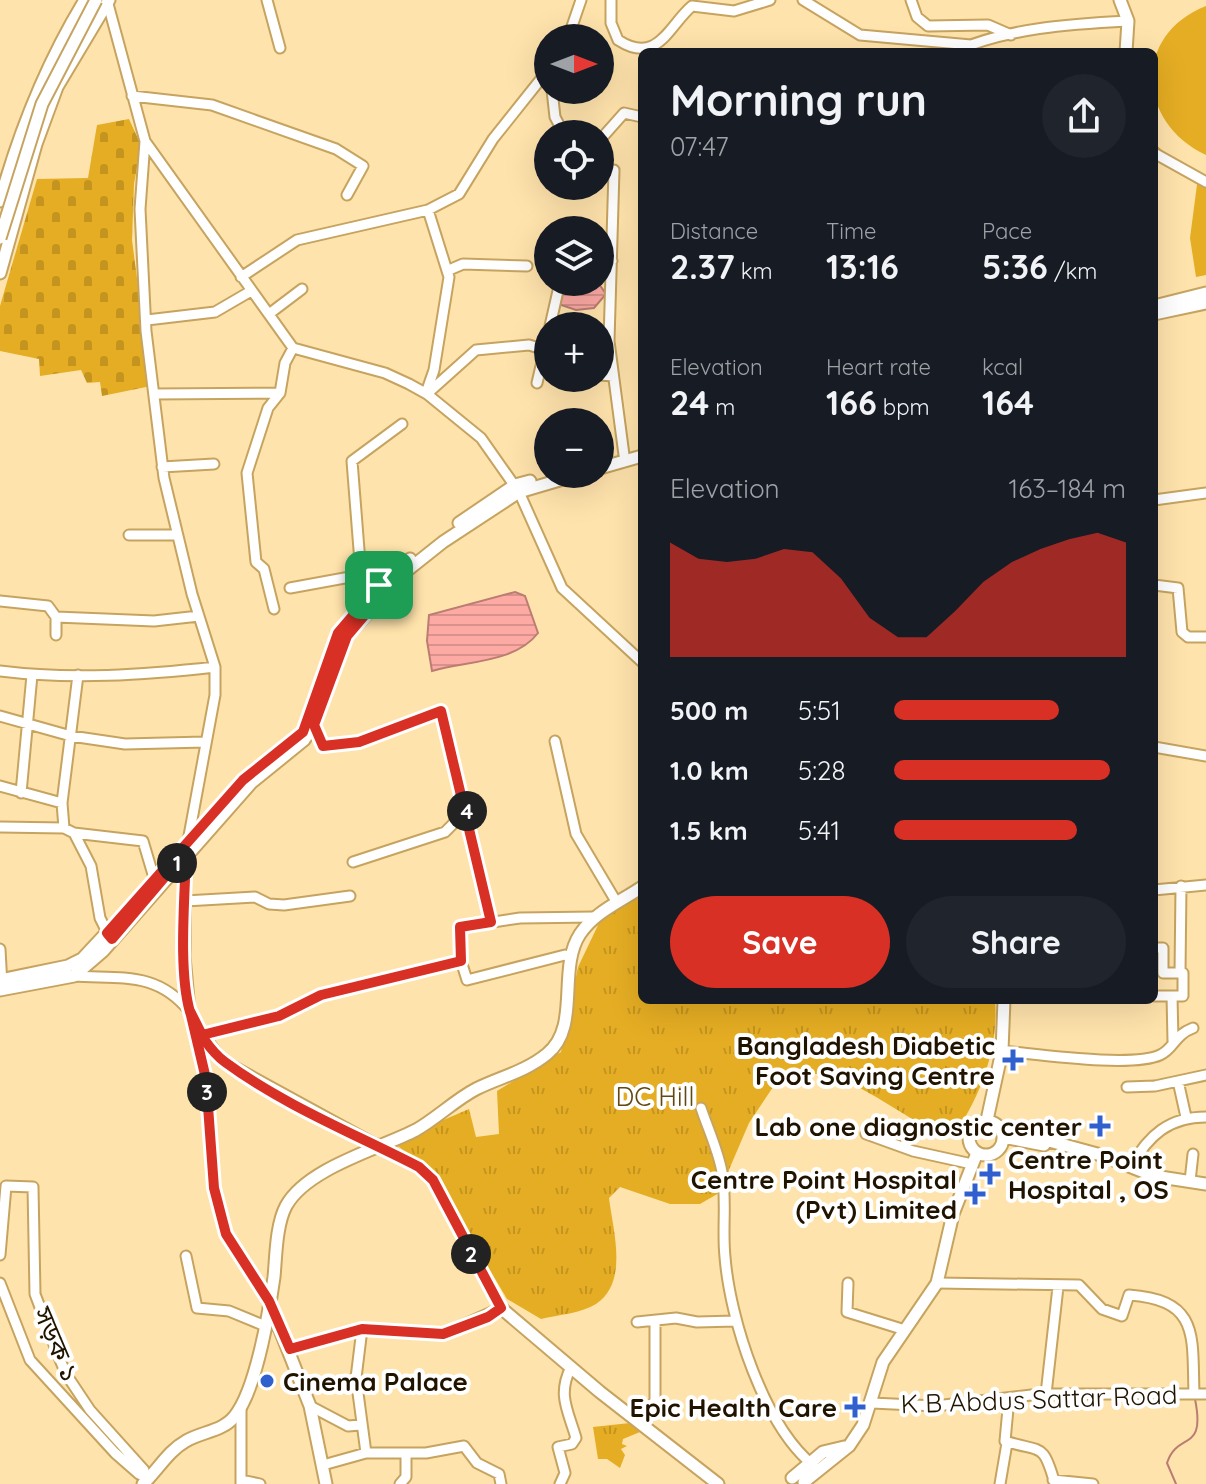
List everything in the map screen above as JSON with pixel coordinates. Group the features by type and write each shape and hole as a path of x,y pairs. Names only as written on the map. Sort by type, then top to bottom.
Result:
{"main road":[{"path":"0,201 40,82 86,0"},
{"path":"1120,0 1128,21 1126,48"},
{"path":"0,273 36,144 57,87 98,18 104,1"},
{"path":"0,238 42,104 104,1"},
{"path":"1158,305 1206,293"},
{"path":"1158,313 1206,303"},
{"path":"614,458 638,450"},
{"path":"614,464 638,457"},
{"path":"1,985 74,976 243,780 303,732 338,633 382,588 515,491 534,483"},
{"path":"515,491 534,486"},
{"path":"187,847 251,783 304,740 314,725 347,636 382,588"},
{"path":"144,1479 175,1449 230,1421 241,1406 269,1301 286,1207 311,1181 377,1145 418,1129 477,1089 522,1070 555,1047 564,1023 570,958 578,936 594,917 638,890"},
{"path":"1,985 68,966 82,959 109,936"},
{"path":"987,1120 1002,1051 1004,1004"},
{"path":"987,1120 1002,1133 1070,1151 1155,1181 1206,1186"},
{"path":"792,1478 805,1483 823,1452 849,1446 863,1425 883,1362 937,1283 953,1214 974,1158 970,1133 974,1125 987,1120"},
{"path":"1002,1133 1131,1166 1154,1176 1206,1186"},
{"path":"974,1158 995,1153 1002,1133"},
{"path":"377,1145 419,1167 433,1180 501,1308 718,1484"},
{"path":"269,1301 310,1406 326,1484"},
{"path":"781,1484 814,1465"}],"street":[{"path":"86,0 98,18 117,36"},
{"path":"267,0 280,48"},
{"path":"573,24 581,0"},
{"path":"611,0 611,23 618,40 644,47 656,45 667,37 692,6 734,11 770,0"},
{"path":"803,0 860,35 971,45"},
{"path":"911,0 917,17 928,26 988,25 1011,35"},
{"path":"104,1 117,36 145,141 293,348 385,373 427,393 481,438 515,491 562,588 638,658"},
{"path":"963,48 1076,23 1128,21"},
{"path":"241,277 297,240 428,210 459,194 493,139 534,88"},
{"path":"132,96 212,105 336,149 363,166 347,195"},
{"path":"614,124 624,113 638,116"},
{"path":"145,141 140,209 147,320 162,467 177,535 215,667 215,695 187,847 185,901 190,1011 206,1079 214,1188 226,1234 269,1301"},
{"path":"1158,155 1206,182"},
{"path":"427,393 434,370 449,270 428,210"},
{"path":"449,270 463,264 527,266"},
{"path":"269,314 302,289"},
{"path":"147,320 215,312 251,291"},
{"path":"427,393 476,350 534,346"},
{"path":"274,609 264,569 256,562 247,473 268,408 280,393 285,363 293,348"},
{"path":"614,383 624,455"},
{"path":"154,394 280,393"},
{"path":"361,575 352,461 402,424"},
{"path":"162,467 214,464"},
{"path":"1158,499 1206,493"},
{"path":"129,535 177,535"},
{"path":"290,588 361,575 368,576 382,588"},
{"path":"1158,586 1178,588 1182,632 1188,637 1206,637"},
{"path":"0,601 48,606 56,617 56,635"},
{"path":"56,617 154,621 199,616"},
{"path":"0,671 32,675 148,674 215,667"},
{"path":"21,793 32,675"},
{"path":"64,828 62,803 78,675"},
{"path":"314,725 323,746 359,742 441,711 467,810 491,922"},
{"path":"0,716 27,721 71,736 125,744 205,742"},
{"path":"555,741 576,834 617,903"},
{"path":"1158,748 1206,756"},
{"path":"0,786 62,803"},
{"path":"353,862 445,832 467,810"},
{"path":"0,827 64,828 74,833 143,841 155,884"},
{"path":"74,833 91,866 100,918 109,936"},
{"path":"1158,889 1206,885"},
{"path":"1180,973 1181,886"},
{"path":"185,901 255,897 269,904 284,905 350,896"},
{"path":"570,958 565,955 467,980 463,978 460,927 520,918 594,917"},
{"path":"1158,948 1163,948 1158,973 1183,973 1183,996 1158,996"},
{"path":"0,949 1,985"},
{"path":"202,1035 279,1016 321,995 461,961"},
{"path":"74,976 142,979 169,990 190,1011 202,1035 222,1060 272,1091 377,1145"},
{"path":"1172,996 1173,1041"},
{"path":"1002,1051 1103,1060 1160,1056 1180,1032 1193,1028"},
{"path":"1127,1087 1206,1075"},
{"path":"1178,1081 1186,1117"},
{"path":"701,1108 722,1171 725,1257 744,1351 779,1420 803,1459 814,1465"},
{"path":"1131,1166 1151,1135 1186,1117 1206,1117"},
{"path":"866,1134 913,1151 974,1158"},
{"path":"1190,1181 1193,1154"},
{"name":"সড়ক ১","path":"0,1255 6,1186 33,1187 35,1294 58,1355 66,1374 90,1410 144,1470 144,1479"},
{"path":"186,1256 197,1308 229,1311 263,1325"},
{"path":"937,1283 975,1287 1008,1282 1058,1287 1079,1285 1102,1309 1122,1316 1129,1295 1173,1305 1187,1321 1194,1394"},
{"path":"0,1283 30,1360 108,1446 144,1479"},
{"path":"848,1283 847,1312 905,1330"},
{"path":"1046,1394 1058,1287"},
{"path":"290,1349 362,1329 443,1334 488,1317 501,1308"},
{"path":"637,1322 676,1318 697,1322 736,1321"},
{"path":"643,1426 655,1400 655,1322"},
{"path":"362,1329 356,1378 366,1453"},
{"path":"560,1484 565,1473 558,1447 572,1444 576,1438 563,1402 565,1379 571,1367"},
{"name":"K B Abdus Sattar Road","path":"872,1403 935,1406 1046,1394 1206,1394"},
{"path":"1000,1484 1007,1443 1009,1398"},
{"path":"241,1406 241,1482 260,1484"},
{"path":"310,1406 348,1426 361,1425"},
{"path":"1007,1443 1042,1449 1049,1459 1054,1482 1093,1484"},
{"path":"323,1465 366,1453 406,1454 464,1446 477,1463 500,1479"},
{"path":"400,1484 406,1477 406,1454"}],"green space":[{"path":"1206,6 1206,155 1183,141 1166,122 1158,105 1158,51 1165,37 1182,19"},
{"path":"129,119 141,145 134,184 132,240 151,386 102,396 100,382 87,383 81,370 40,376 39,359 0,351 0,306 37,179 88,178 97,125"},
{"path":"1158,147 1173,160 1206,177 1206,275 1196,277 1190,238 1198,177 1173,164 1158,151"},
{"name":"DC Hill","path":"638,897 638,1004 995,1004 991,1055 979,1090 952,1138 919,1123 851,1083 834,1077 814,1074 777,1081 749,1123 719,1193 700,1204 670,1204 620,1187 609,1198 616,1255 613,1283 596,1304 584,1310 541,1319 507,1299 430,1169 392,1142 469,1109 476,1137 499,1134 497,1091 561,1052 578,967 600,921"},
{"path":"630,1423 640,1432 623,1439 622,1444 627,1446 621,1449 625,1455 620,1468 607,1459 598,1459 593,1427"}],"shaded area":[{"path":"562,296 604,296 594,308 576,310 558,304"},
{"path":"515,592 525,596 538,633 528,643 503,656 432,671 427,641 429,615"}],"waterway":[{"path":"1185,1311 1190,1320"},
{"path":"1176,1484 1167,1463 1172,1453 1194,1435 1197,1428 1195,1399"}],"place":[{"name":"Bangladesh Diabetic Foot Saving Centre","path":"1013,1060"},
{"name":"Lab one diagnostic center","path":"1100,1126"},
{"name":"Centre Point Hospital , OS","path":"990,1174"},
{"name":"Centre Point Hospital (Pvt) Limited","path":"975,1194"},
{"name":"Cinema Palace","path":"267,1381"},
{"name":"Epic Health Care","path":"855,1407"}],"route":[{"path":"379,585 338,633 303,732 243,780 107,933 112,939 186,852 185,956 190,1011 202,1035 222,1060 272,1091 419,1167 433,1180 501,1308 488,1317 443,1334 362,1329 290,1349 269,1301 226,1234 214,1188 206,1079 190,1011 202,1035 249,1025 279,1016 321,995 461,961 460,927 491,922 467,810 441,711 359,742 323,746 314,725 347,636 385,591 379,585"}]}
